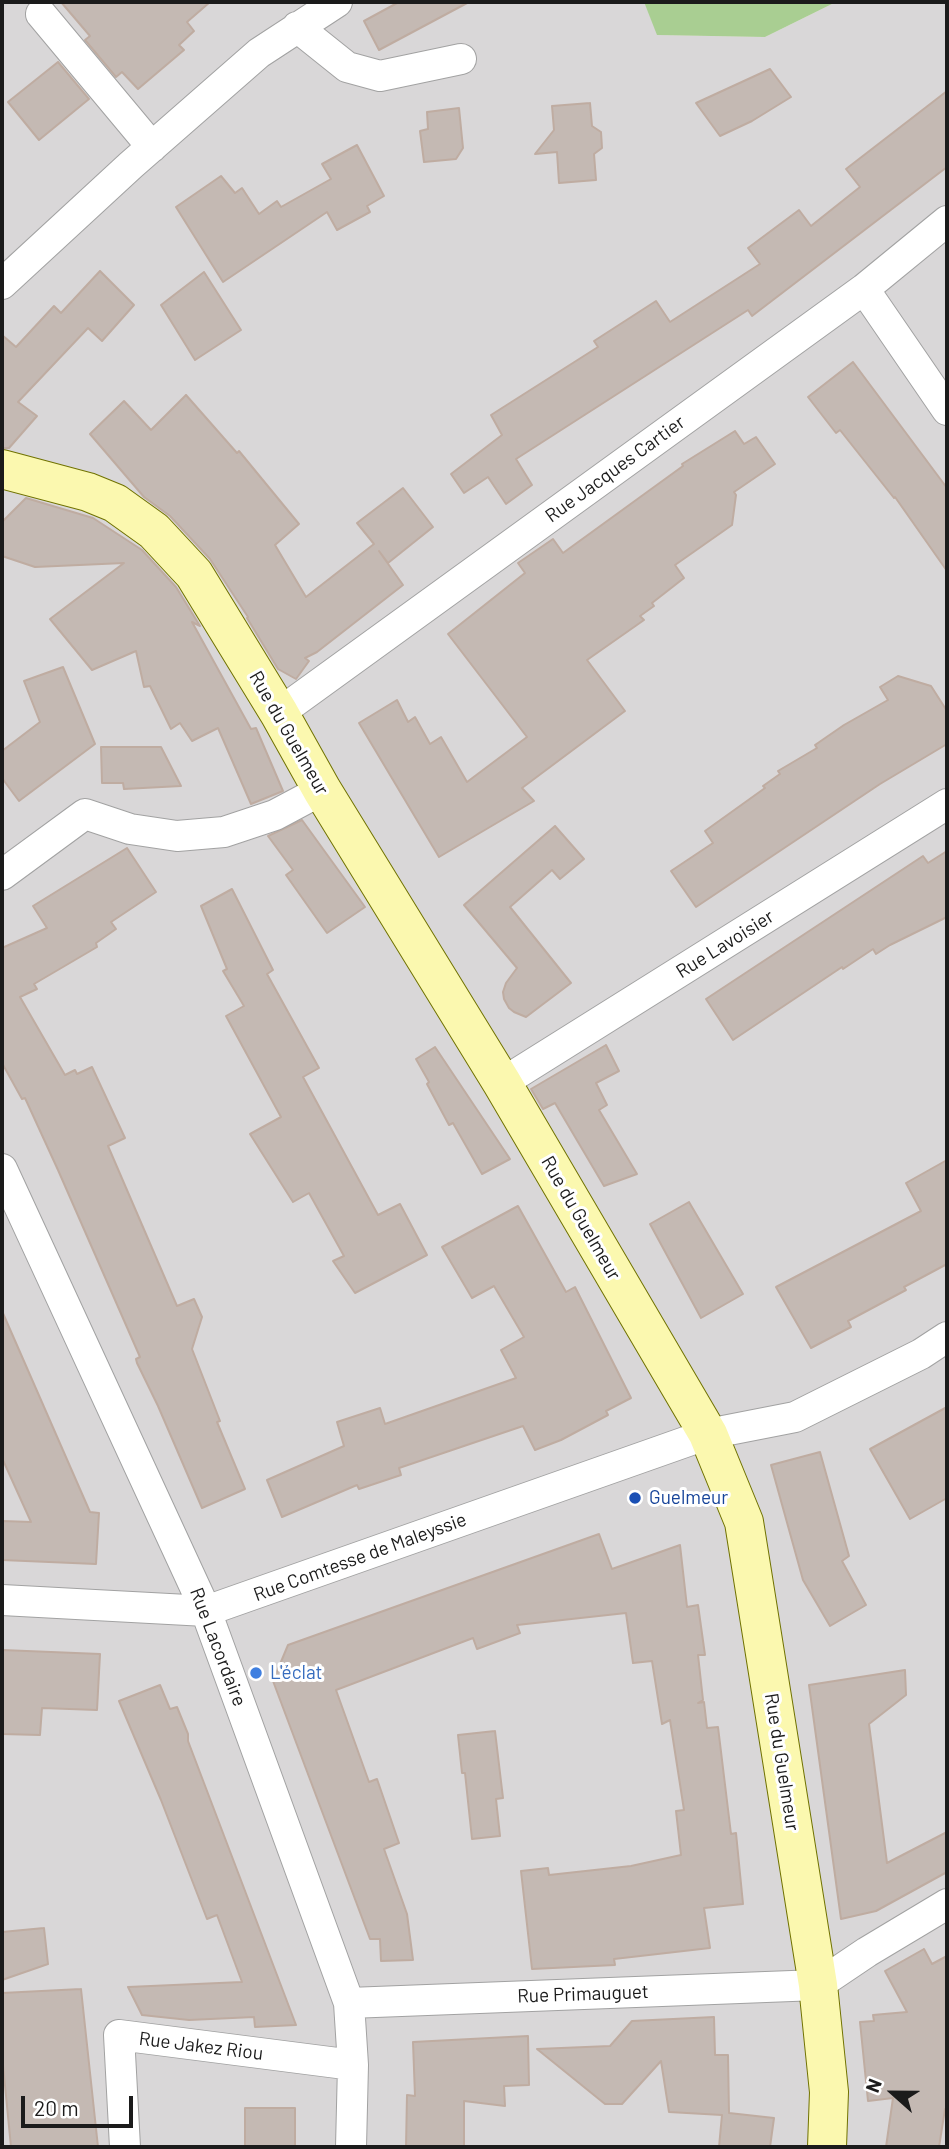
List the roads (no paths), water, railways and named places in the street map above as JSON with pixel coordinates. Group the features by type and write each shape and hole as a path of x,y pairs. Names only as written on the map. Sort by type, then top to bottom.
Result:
{"street":[{"path":"2,284 259,53 337,2"},
{"path":"41,14 152,147"},
{"path":"297,27 347,67 380,76 461,59"},
{"name":"Rue Jacques Cartier","path":"279,713 864,289 947,221"},
{"path":"864,289 947,410"},
{"name":"Rue du Guelmeur","path":"2,469 88,492 115,503 154,531 194,573 322,790 502,1083 708,1434 744,1522 818,1985 829,2092 827,2147"},
{"path":"2,876 85,814 130,829 177,836 224,832 275,815 322,790"},
{"name":"Rue Lavoisier","path":"502,1083 947,804"},
{"name":"Rue Lacordaire","path":"2,1169 206,1611 349,2003 353,2065 351,2147"},
{"name":"Rue Comtesse de Maleyssie","path":"2,1600 206,1611 708,1434 795,1417 922,1354 947,1337"},
{"path":"818,1985 947,1904"},
{"name":"Rue Primauguet","path":"349,2003 818,1985"},
{"name":"Rue Jakez Riou","path":"125,2147 119,2035 353,2065"}],"place":[{"name":"Guelmeur","path":"635,1498"},
{"name":"L'éclat","path":"256,1673"}]}
